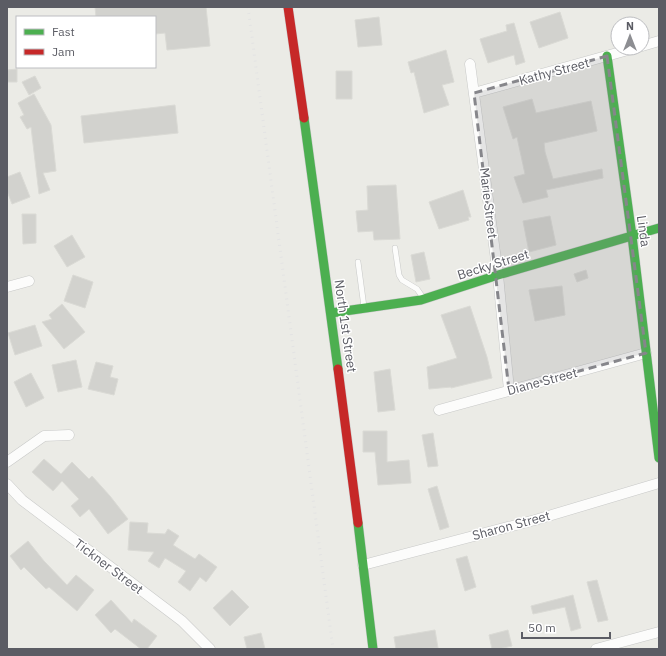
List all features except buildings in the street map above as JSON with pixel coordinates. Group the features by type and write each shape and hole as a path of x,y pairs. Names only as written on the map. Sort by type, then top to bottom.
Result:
{"street":[{"name":"North 1st Street","path":"288,7 310,148 352,467 373,649"},
{"name":"Kathy Street","path":"474,93 610,55"},
{"name":"Linda","path":"607,56 632,236 659,458"},
{"name":"Marie Street","path":"470,64 498,275 509,390"},
{"name":"Becky Street","path":"331,313 424,299 498,275 659,228"},
{"path":"7,287 29,281"},
{"name":"Diane Street","path":"439,410 646,353"},
{"path":"7,462 44,436 69,435"},
{"name":"Sharon Street","path":"363,565 535,520 659,483"},
{"name":"Tickner Street","path":"7,484 22,500 182,621 210,649"},
{"path":"596,649 659,632"}],"lane":[{"path":"395,248 399,275 402,280 417,289 424,299"},
{"path":"358,262 364,308"}],"highlighted area":[{"path":"607,56 646,353 509,390 474,93"}],"railway":[{"path":"248,7 333,649"}],"traffic: fast":[{"path":"607,56 632,236 659,458"},
{"path":"304,118 338,369"},
{"path":"331,313 421,300 498,275 659,228"},
{"path":"358,523 373,649"}],"traffic: jam":[{"path":"288,7 304,118"},
{"path":"338,369 358,523"}]}
